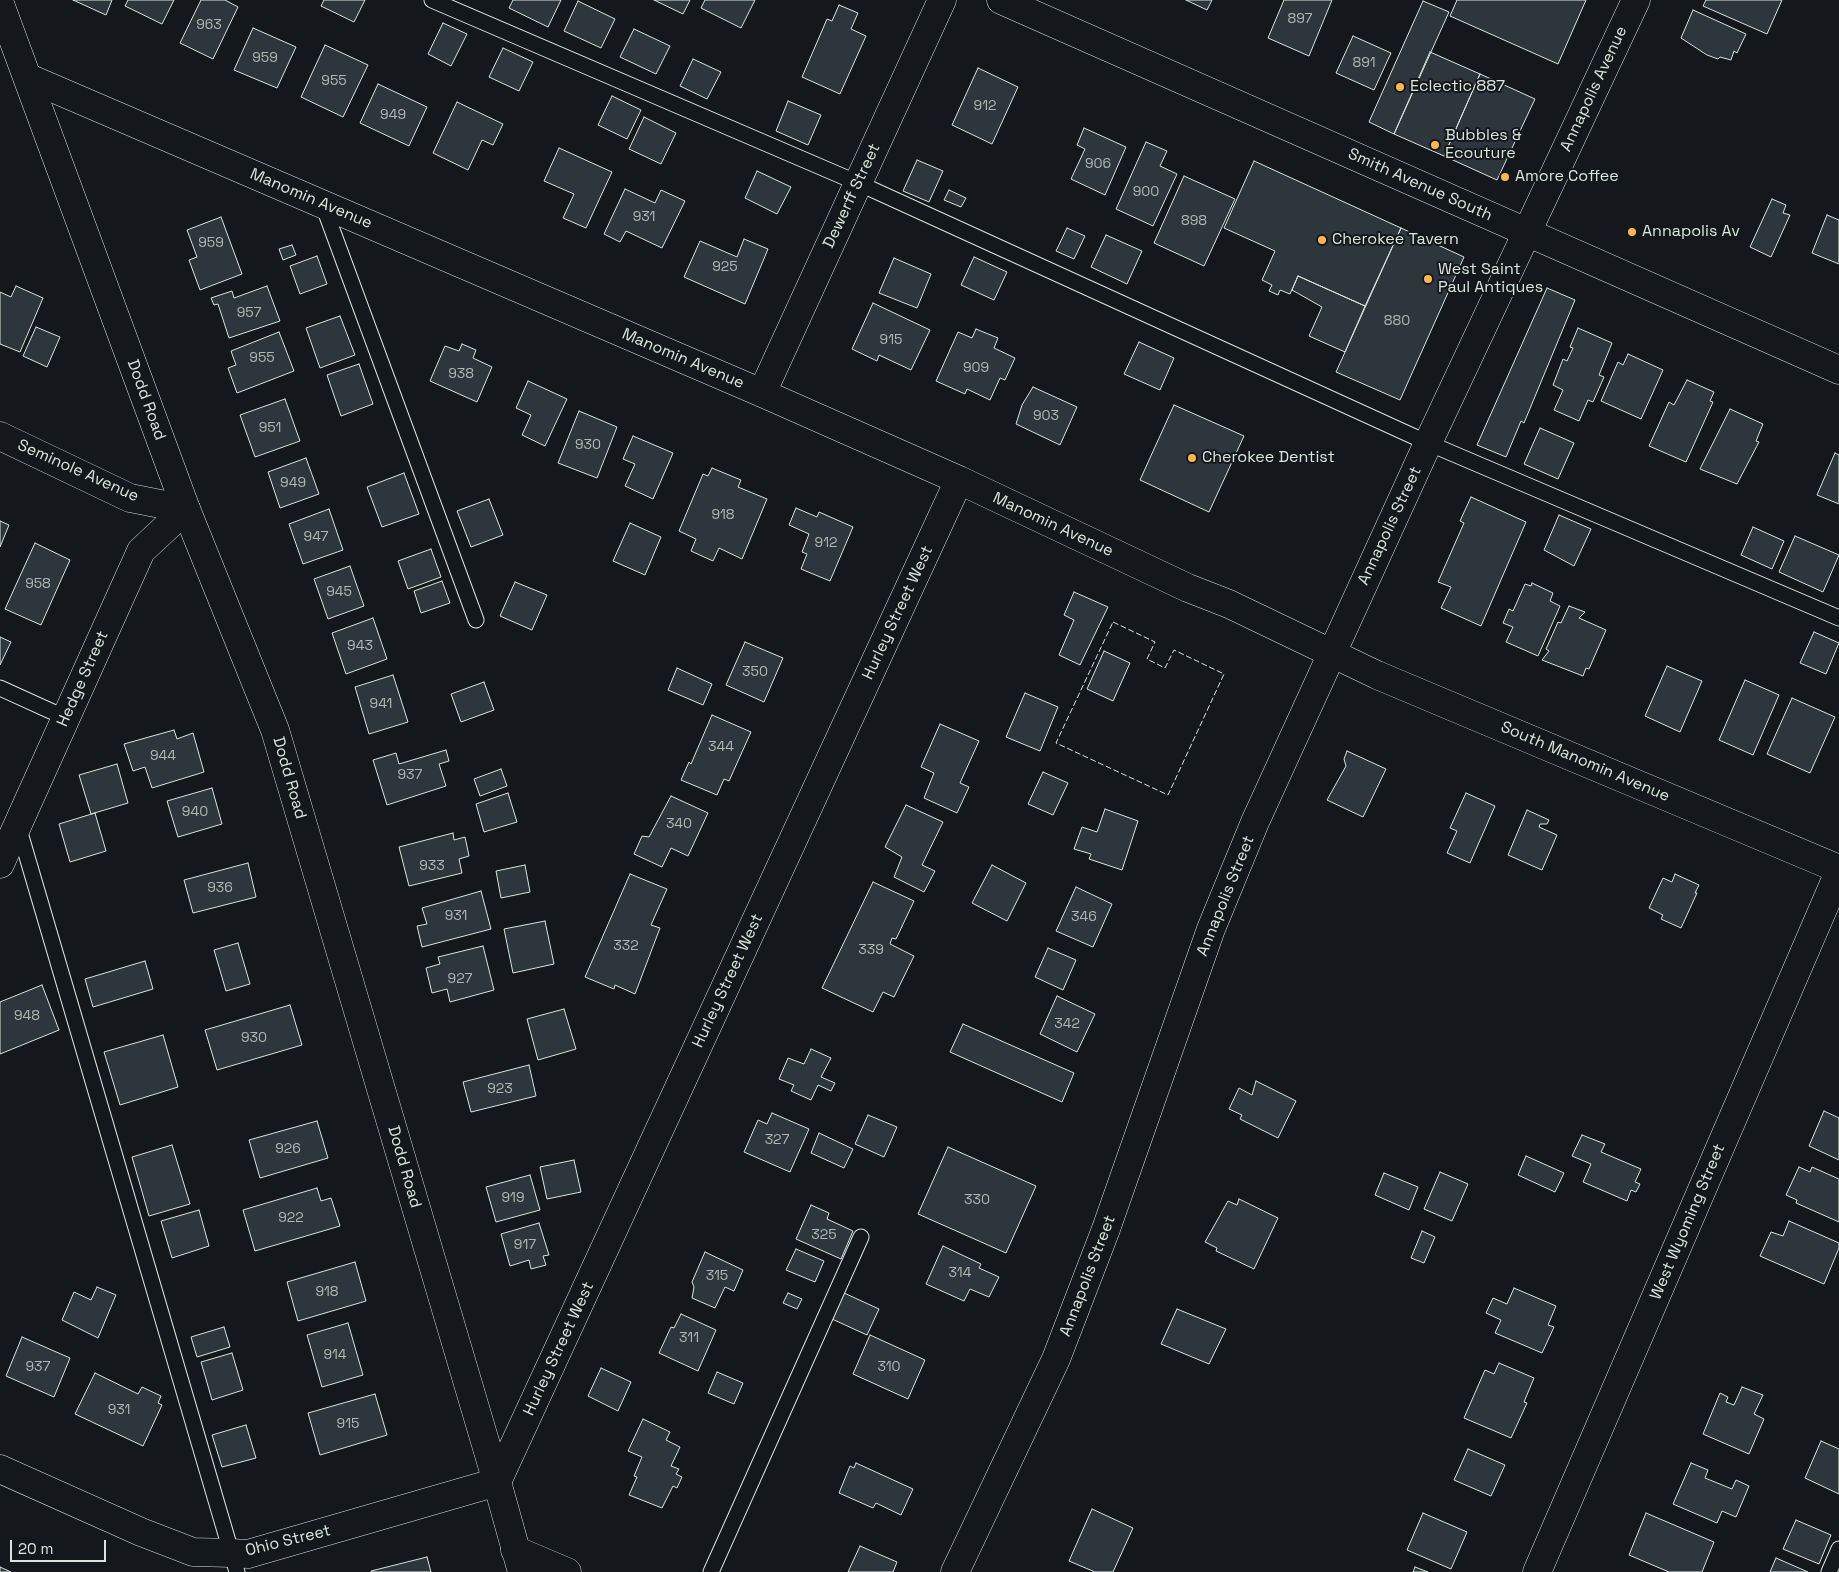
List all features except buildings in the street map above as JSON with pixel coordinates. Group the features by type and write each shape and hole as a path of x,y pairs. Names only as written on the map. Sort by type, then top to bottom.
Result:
{"street":[{"name":"Dewerff Street","path":"762,393 942,0"},
{"name":"Smith Avenue South","path":"1001,0 1839,370"},
{"name":"Annapolis Avenue","path":"1528,232 1636,0"},
{"name":"Dodd Road","path":"0,4 29,78 186,509 275,730 497,1482 518,1561"},
{"name":"Manomin Avenue","path":"29,78 762,393 959,480 1188,588 1229,604 1332,653"},
{"name":"Annapolis Street","path":"955,1572 1056,1359 1106,1229 1211,929 1255,822 1428,443 1528,232"},
{"name":"Seminole Avenue","path":"0,436 130,498 186,509"},
{"name":"Hurley Street West","path":"497,1482 959,480"},
{"name":"Hedge Street","path":"0,864 140,551 186,509"},
{"name":"South Manomin Avenue","path":"1332,653 1377,675 1839,871"},
{"name":"West Wyoming Street","path":"1537,1572 1839,871"},
{"name":"Ohio Street","path":"0,1469 142,1532 193,1552 234,1563 248,1554 497,1482"},
{"path":"518,1561 567,1572"}],"lane":[{"path":"432,0 858,183 1428,443 1839,618"},
{"path":"322,204 476,620"},
{"path":"0,688 66,718"},
{"path":"18,824 234,1563"},
{"path":"710,1572 860,1237"},
{"path":"1829,1572 1839,1549"}],"fence":[{"path":"1113,622 1155,642 1147,659 1165,668 1174,650 1224,674 1168,795 1056,743 1113,622"}],"place":[{"name":"Eclectic 887","path":"1400,87"},
{"name":"Bubbles & Ecouture","path":"1435,145"},
{"name":"Amore Coffee","path":"1505,177"},
{"name":"Annapolis Av","path":"1632,232"},
{"name":"Cherokee Tavern","path":"1322,240"},
{"name":"West Saint Paul Antiques","path":"1428,279"},
{"name":"Cherokee Dentist","path":"1192,458"}]}
